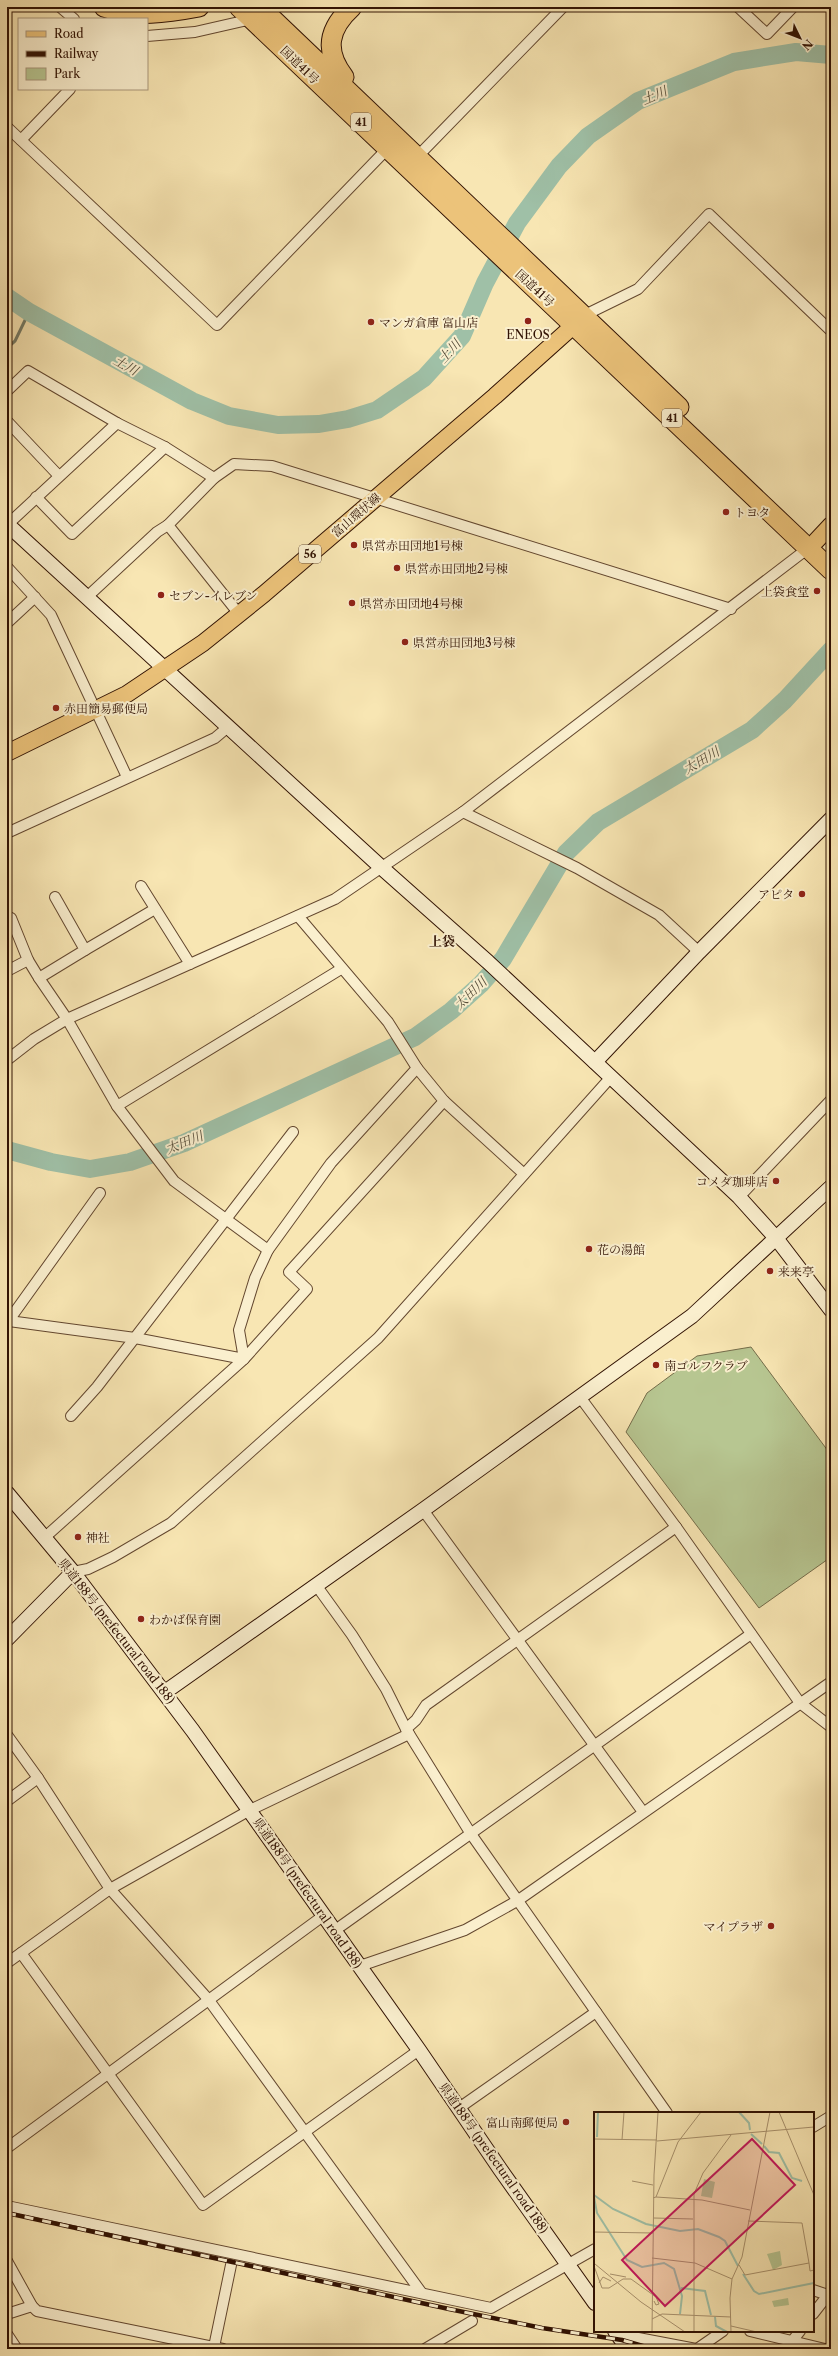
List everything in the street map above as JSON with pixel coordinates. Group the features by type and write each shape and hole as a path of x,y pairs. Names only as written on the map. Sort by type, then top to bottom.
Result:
{"highway":[{"path":"104,7 118,11 143,14 199,7"},
{"path":"352,7 342,16 334,28 330,53 335,64 349,84 391,130"},
{"name":"国道41号","path":"248,10 391,130 418,156 474,220"},
{"name":"国道41号","path":"248,10 388,148 474,220 580,320 813,544 831,570"},
{"name":"国道41号","path":"813,544 831,554"}],"main road":[{"name":"富山環状線","path":"7,753 95,711 165,669 239,614 580,320"},
{"path":"813,544 831,526"}],"street":[{"path":"60,7 73,18"},
{"path":"418,156 563,7"},
{"path":"738,7 767,34 793,7"},
{"path":"148,36 196,32 248,10"},
{"path":"21,140 69,90"},
{"path":"7,127 216,325 388,148"},
{"path":"580,320 638,289 709,214 831,331"},
{"path":"7,391 28,371 117,423 166,447 214,478"},
{"path":"7,421 59,476"},
{"path":"117,423 7,525 382,868 488,962 739,1197 776,1238 829,1302"},
{"path":"36,497 72,534 166,447"},
{"path":"87,597 157,532 168,525 214,478 234,464 272,466 731,609"},
{"path":"168,525 239,614"},
{"path":"7,1060 67,1019 335,899 463,812 731,609 813,544"},
{"path":"7,567 51,615 127,777"},
{"path":"7,623 35,597"},
{"path":"7,833 215,738 228,727"},
{"path":"463,812 577,868 659,916 699,952"},
{"path":"595,1062 699,952 831,819"},
{"path":"141,886 190,964"},
{"path":"55,897 85,950"},
{"path":"39,978 155,909"},
{"path":"298,916 396,1035 417,1068 444,1101 524,1174"},
{"path":"7,920 11,918 28,960 67,1019 117,1106 174,1180 227,1221 268,1250"},
{"path":"7,971 28,960"},
{"path":"117,1106 341,969"},
{"path":"244,1360 239,1330 255,1278 268,1250 331,1163 417,1068"},
{"path":"7,1639 73,1572 88,1569 113,1557 171,1523 378,1338 611,1077"},
{"path":"739,1197 831,1100"},
{"path":"44,1538 244,1360 307,1289 289,1272 444,1101"},
{"path":"71,1416 97,1387 227,1221 293,1132"},
{"path":"164,1692 423,1510 692,1316 831,1187"},
{"path":"100,1193 8,1322 135,1338 244,1360"},
{"path":"580,1397 676,1527 800,1703 831,1726"},
{"name":"県道188号 (prefectural road 188)","path":"7,1493 73,1572 164,1692 250,1810 594,2302"},
{"path":"423,1510 644,1812"},
{"path":"7,1963 110,1890 250,1810 407,1732 426,1705 676,1527"},
{"path":"316,1585 352,1635 386,1689 407,1732 471,1834 666,2112"},
{"path":"334,1931 751,1634"},
{"path":"360,1966 465,1930 517,1901 831,1682"},
{"path":"7,1735 38,1778 110,1890 208,1999 421,2292"},
{"path":"7,1801 38,1778"},
{"path":"7,2148 107,2073 323,1916"},
{"path":"21,1953 203,2205 304,2131 419,2050"},
{"path":"459,2108 596,2012"},
{"path":"814,2126 831,2116"},
{"path":"7,2206 421,2292 491,2308 594,2251"},
{"path":"7,2261 32,2306 37,2311 219,2348 231,2265"},
{"path":"814,2290 830,2293 814,2313"},
{"path":"7,2314 32,2306"},
{"path":"425,2349 472,2321"},
{"path":"616,2332 696,2349 722,2332"},
{"path":"616,2332 628,2349"},
{"path":"755,2332 793,2340 825,2349"},
{"path":"793,2340 799,2332"},
{"path":"7,2334 17,2349"}],"green space":[{"path":"751,1347 831,1455 831,1557 759,1608 626,1432 647,1393 697,1356"}],"waterway":[{"name":"土川","path":"7,297 29,312 192,401 229,416 278,425 319,424 348,419 377,410 424,378 462,336 485,283 517,223 559,166 588,136 638,101 734,62 796,52 831,55"},
{"path":"7,348 15,341 29,312"},
{"name":"太田川","path":"7,1150 51,1162 90,1169 130,1162 184,1143 415,1037 451,1011 481,984 503,959 566,853 598,822 752,730 785,700 831,650"}],"railway":[{"path":"7,2213 449,2309 542,2328 622,2340 653,2349"}],"place":[{"name":"ENEOS","path":"528,321"},
{"name":"マンガ倉庫 富山店","path":"371,322"},
{"name":"トヨタ","path":"726,512"},
{"name":"県営赤田団地1号棟","path":"354,545"},
{"name":"県営赤田団地2号棟","path":"397,568"},
{"name":"上袋食堂","path":"817,591"},
{"name":"セブン-イレブン","path":"161,595"},
{"name":"県営赤田団地4号棟","path":"352,603"},
{"name":"県営赤田団地3号棟","path":"405,642"},
{"name":"赤田簡易郵便局","path":"56,708"},
{"name":"アピタ","path":"802,894"},
{"name":"コメダ珈琲店","path":"776,1181"},
{"name":"花の湯館","path":"589,1249"},
{"name":"来来亭","path":"770,1271"},
{"name":"南ゴルフクラブ","path":"656,1365"},
{"name":"神社","path":"78,1537"},
{"name":"わかば保育園","path":"141,1619"},
{"name":"マイプラザ","path":"771,1926"},
{"name":"富山南郵便局","path":"566,2122"}],"district":[{"name":"上袋","path":"442,941"}]}
